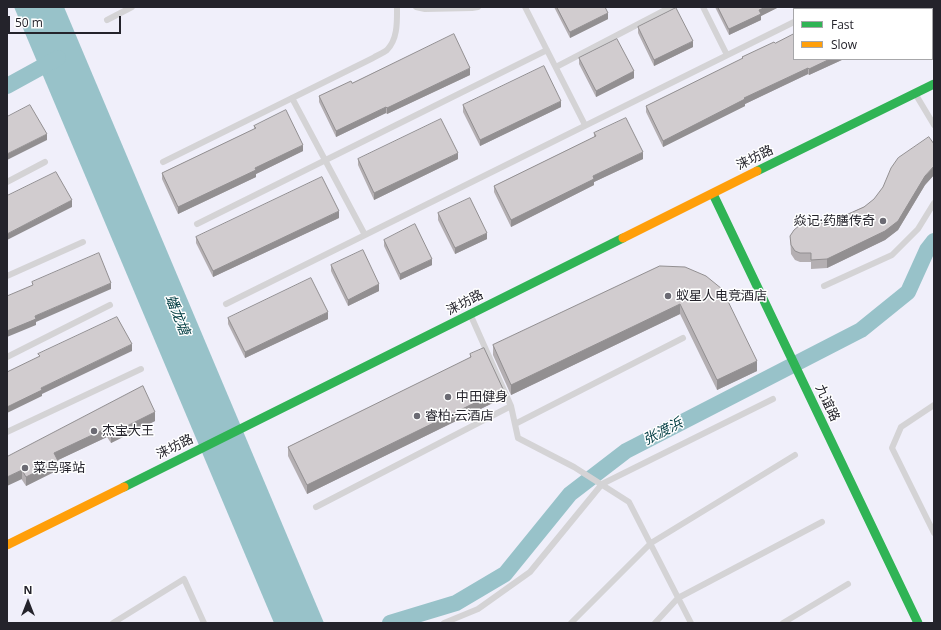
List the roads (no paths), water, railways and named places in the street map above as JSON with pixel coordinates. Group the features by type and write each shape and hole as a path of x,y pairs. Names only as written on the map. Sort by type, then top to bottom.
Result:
{"street":[{"name":"涞坊路","path":"7,544 262,419 574,262 934,84"},
{"name":"九谊路","path":"713,194 918,623"}],"lane":[{"path":"107,20 132,7"},
{"path":"163,162 373,58 388,49 395,35 397,7"},
{"path":"416,7 425,9 478,7"},
{"path":"525,7 585,125"},
{"path":"556,67 671,7"},
{"path":"703,7 727,55"},
{"path":"226,304 793,22"},
{"path":"197,224 547,50"},
{"path":"915,93 934,125"},
{"path":"292,98 365,235"},
{"path":"7,182 45,162"},
{"path":"824,286 892,255 918,229 934,203"},
{"path":"7,276 83,242"},
{"path":"7,358 110,306"},
{"path":"470,314 512,406 518,438 574,467 629,502 691,623"},
{"path":"515,424 683,338"},
{"path":"7,432 141,369"},
{"path":"444,623 478,609 530,572 602,484 773,399"},
{"path":"934,405 901,427 892,448 932,522 934,533"},
{"path":"316,507 512,406"},
{"path":"571,623 650,543 795,455"},
{"path":"655,623 678,598 822,522"},
{"path":"113,623 184,579 204,623"},
{"path":"784,623 848,584"}],"water":[{"name":"蟠龙塘","path":"14,7 64,7 324,623 274,623"}],"waterway":[{"path":"7,86 58,58"},
{"name":"张渡浜","path":"390,623 456,603 505,574 570,494 626,451 861,330 908,292 927,250 934,241"}],"place":[{"name":"焱记·药膳传奇","path":"883,221"},
{"name":"蚁星人电竞酒店","path":"668,296"},
{"name":"中田健身","path":"448,397"},
{"name":"睿柏·云酒店","path":"417,416"},
{"name":"杰宝大王","path":"94,431"},
{"name":"菜鸟驿站","path":"25,468"}]}
